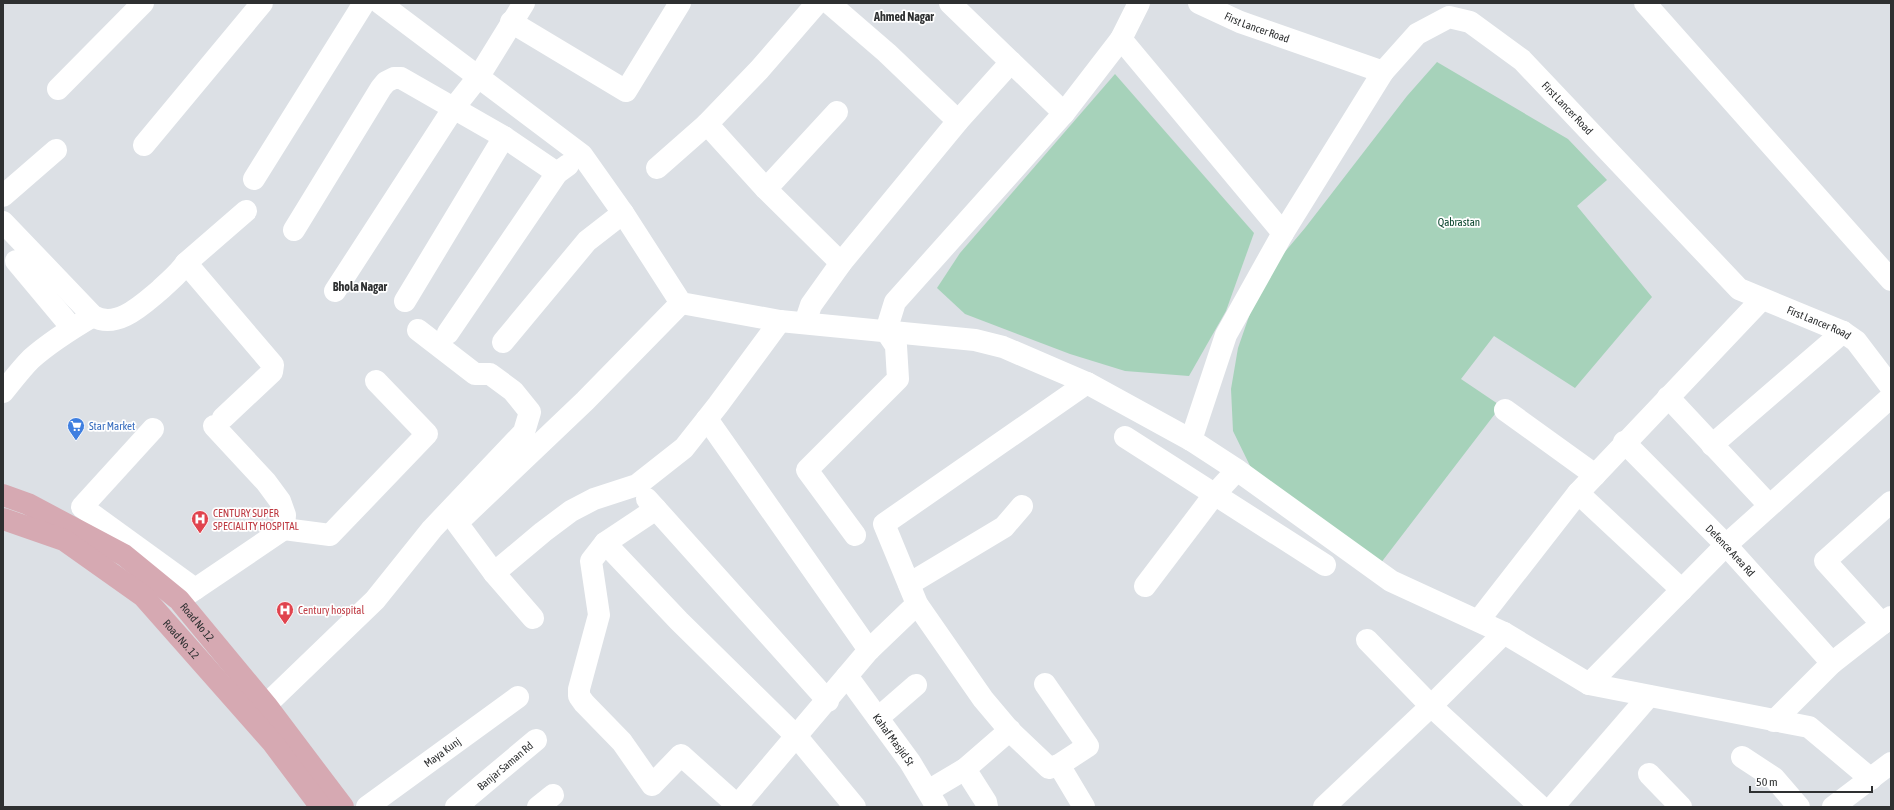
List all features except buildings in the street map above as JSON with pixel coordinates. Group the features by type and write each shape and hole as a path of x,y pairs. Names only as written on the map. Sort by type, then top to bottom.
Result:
{"main road":[{"name":"Road No 12","path":"3,495 28,504 124,555 187,594 266,705 279,737 343,807"},
{"name":"Road No. 12","path":"3,518 64,540 143,596 279,737 321,807"}],"street":[{"path":"58,89 143,3"},
{"path":"144,145 262,3"},
{"path":"254,178 364,3"},
{"path":"380,3 582,155 623,213 681,303 780,321 975,340 1003,347 1088,383 1191,440 1237,470 1391,581 1479,620 1504,633 1589,684 1809,727 1871,779"},
{"path":"335,291 453,109 479,76 524,3"},
{"path":"511,22 626,91 680,3"},
{"path":"657,168 707,124 759,70 817,3"},
{"path":"829,3 887,53 958,121"},
{"path":"950,3 1064,113"},
{"path":"886,331 895,302 1064,113 1121,39 1139,3"},
{"name":"First Lancer Road","path":"1199,3 1240,22 1383,72 1417,34 1448,18 1466,13 1522,60 1739,289 1843,332 1856,341 1891,387"},
{"path":"1645,3 1891,280"},
{"path":"1121,39 1283,233"},
{"path":"805,323 811,305 841,263 958,121 1011,62"},
{"path":"1191,440 1226,335 1283,233 1383,72"},
{"path":"294,230 386,82 394,78 401,78 504,137 556,173"},
{"path":"766,189 837,112"},
{"path":"707,124 766,189 841,263"},
{"path":"405,300 504,137"},
{"path":"3,196 56,150"},
{"path":"448,333 556,173 582,155"},
{"path":"3,222 93,316 100,320 107,321 136,310 180,272 186,263 246,211"},
{"path":"503,342 587,241 623,213"},
{"path":"16,261 72,328"},
{"path":"186,263 273,365 272,372 219,422 280,501 285,515 284,528"},
{"path":"1479,620 1578,493 1624,442 1762,299"},
{"path":"533,618 494,573 457,523 585,401 681,303"},
{"path":"3,392 30,360 72,328 93,316"},
{"path":"494,573 543,532 571,511 594,500 637,485 684,448 780,321"},
{"path":"266,705 376,600 432,529 524,432 530,412 513,391 490,374 474,374 418,330"},
{"path":"855,535 807,470 898,380 896,346 886,331"},
{"path":"1712,445 1843,332"},
{"path":"153,429 82,508 187,594 284,528 330,535 427,434 376,381"},
{"path":"1046,684 1088,746 1059,765 1049,768 1010,730 983,699 917,604 884,524 1088,383"},
{"path":"1668,397 1769,505"},
{"path":"1589,684 1726,545 1891,397"},
{"path":"1505,410 1595,475"},
{"path":"707,419 869,650"},
{"path":"1125,437 1325,565"},
{"name":"Defence Area Rd","path":"1624,442 1726,545 1832,663"},
{"path":"1145,586 1214,494 1237,470"},
{"path":"637,485 656,510 828,700"},
{"path":"1578,493 1682,590"},
{"path":"1774,721 1832,663 1886,620 1825,561 1891,502"},
{"path":"909,584 1004,527 1022,506"},
{"path":"656,510 605,543 591,561 599,615 579,689 579,696 584,703 622,742 652,785 681,755 737,806 797,737 869,650 917,604"},
{"path":"605,543 679,621 797,737 855,807"},
{"path":"1324,807 1431,706 1504,633"},
{"path":"1367,640 1431,706 1541,807"},
{"name":"Kahaf Masjid St","path":"847,676 910,762 932,799"},
{"path":"878,718 916,685"},
{"path":"1553,807 1649,696"},
{"name":"Maya Kunj","path":"367,807 518,697"},
{"path":"932,799 1010,730"},
{"name":"Banjar Saman Rd","path":"456,807 536,740"},
{"path":"1742,757 1774,778 1799,807"},
{"path":"1832,807 1891,763"},
{"path":"1059,765 1084,807"},
{"path":"965,769 986,802 987,807"},
{"path":"1649,774 1682,807"}],"green space":[{"name":"Qabrastan","path":"1437,62 1568,139 1607,180 1577,206 1652,297 1575,388 1494,336 1461,379 1501,406 1377,568 1253,472 1233,431 1231,389 1238,348 1262,279 1305,228 1407,96"},
{"path":"1115,74 1254,233 1226,311 1189,376 1125,371 1070,354 965,314 937,288 960,253"}],"place":[{"name":"Star Market","path":"76,441"},
{"name":"CENTURY SUPER SPECIALITY HOSPITAL","path":"200,534"},
{"name":"Century hospital","path":"285,625"}],"district":[{"name":"Ahmed Nagar","path":"904,17"},
{"name":"Bhola Nagar","path":"360,287"}]}
